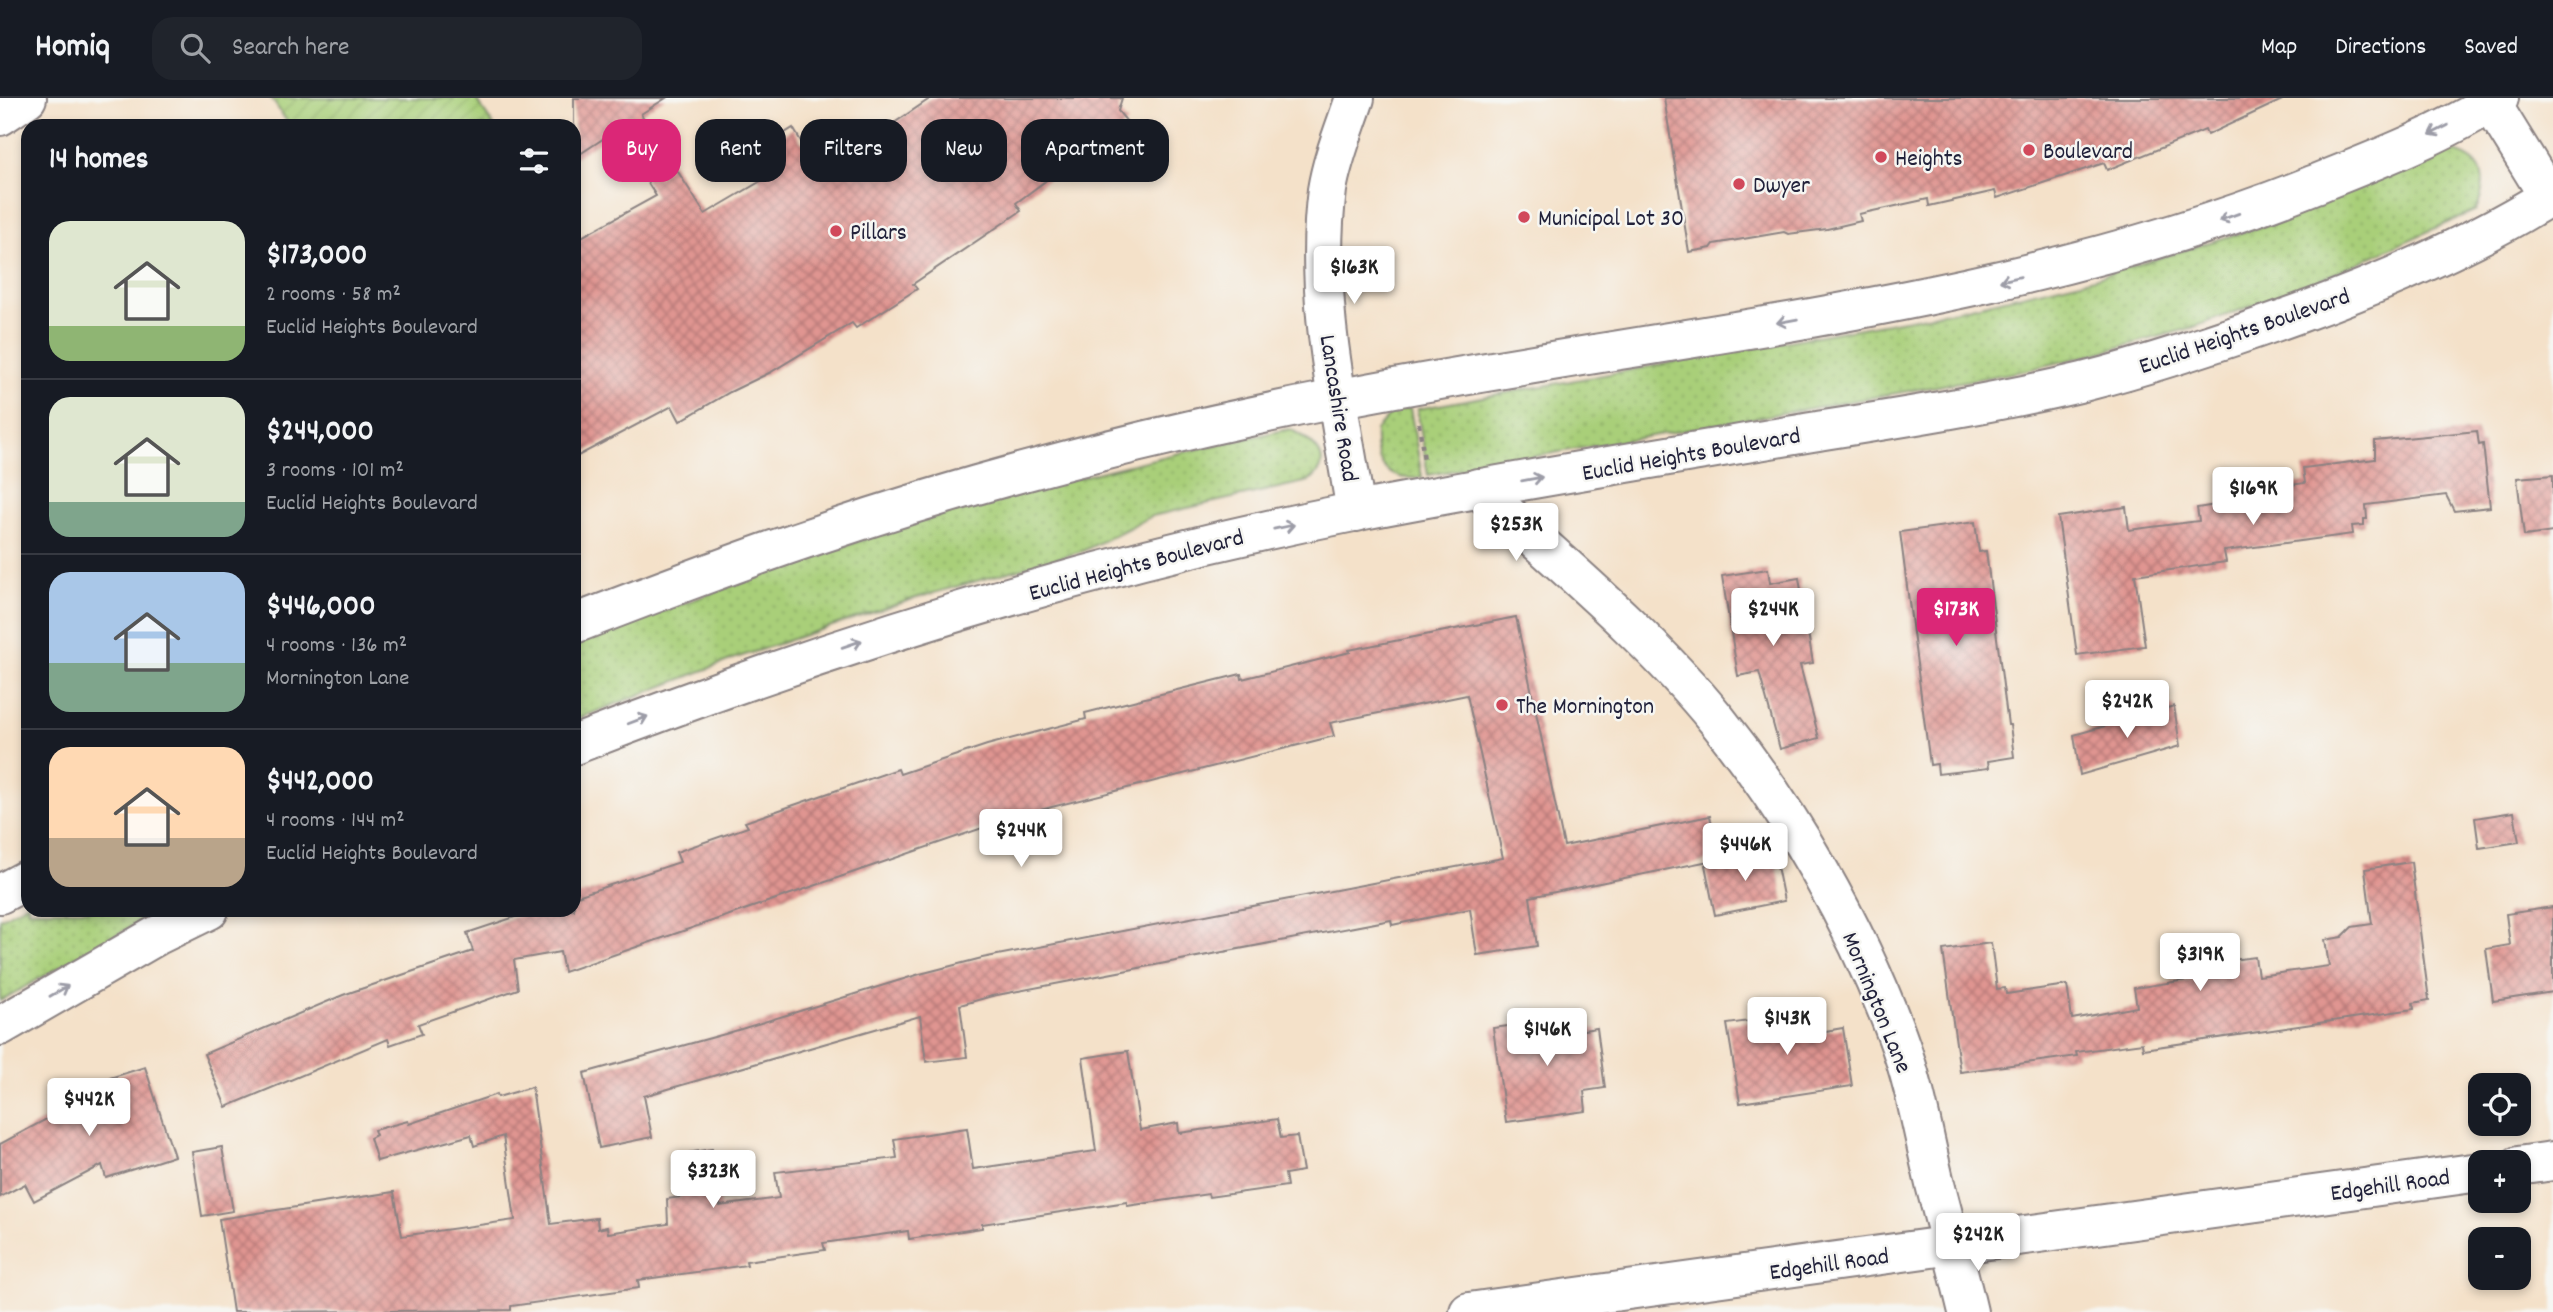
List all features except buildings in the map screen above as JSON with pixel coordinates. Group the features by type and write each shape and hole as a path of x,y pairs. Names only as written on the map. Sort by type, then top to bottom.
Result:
{"main road":[{"path":"0,116 26,98"},
{"name":"Lancashire Road","path":"1355,98 1328,188 1322,258 1325,314 1356,512"},
{"path":"581,621 821,533 1018,474 1244,418 1338,399 1919,298 2107,255 2223,219 2367,164 2495,101 2551,195"},
{"name":"Euclid Heights Boulevard","path":"581,742 706,693 896,630 1195,545 1478,488 1939,411 2039,392 2114,373 2215,343 2362,290 2463,245 2551,195"},
{"name":"Mornington Lane","path":"1478,488 1636,631 1717,720 1799,839 1872,973 1898,1038 1921,1114 1968,1312"},
{"path":"0,894 21,883"},
{"path":"0,1026 156,936 195,917"},
{"path":"2531,1164 2553,1161"},
{"name":"Edgehill Road","path":"1469,1312 2468,1174"}],"path":[{"path":"1418,417 1425,463"}],"green space":[{"path":"271,98 475,98 489,119 285,119"},
{"path":"2441,149 2465,156 2479,168 2483,186 2476,210 2304,287 2191,328 2023,371 1428,475 1417,409 1954,311 2094,278 2275,222 2372,182"},
{"path":"1410,408 1422,477 1399,477 1391,473 1380,461 1377,452 1376,430 1394,410"},
{"path":"1290,429 1313,444 1322,465 1309,481 1152,516 1083,551 916,598 736,658 581,717 581,641 787,566 912,524 1073,479"},
{"path":"21,907 21,917 148,917 0,1001 0,919"}],"place":[{"name":"Boulevard","path":"2029,150"},
{"name":"Heights","path":"1881,157"},
{"name":"Dwyer","path":"1739,184"},
{"name":"Municipal Lot 30","path":"1524,217"},
{"name":"Pillars","path":"836,231"},
{"name":"The Mornington","path":"1502,705"}]}
